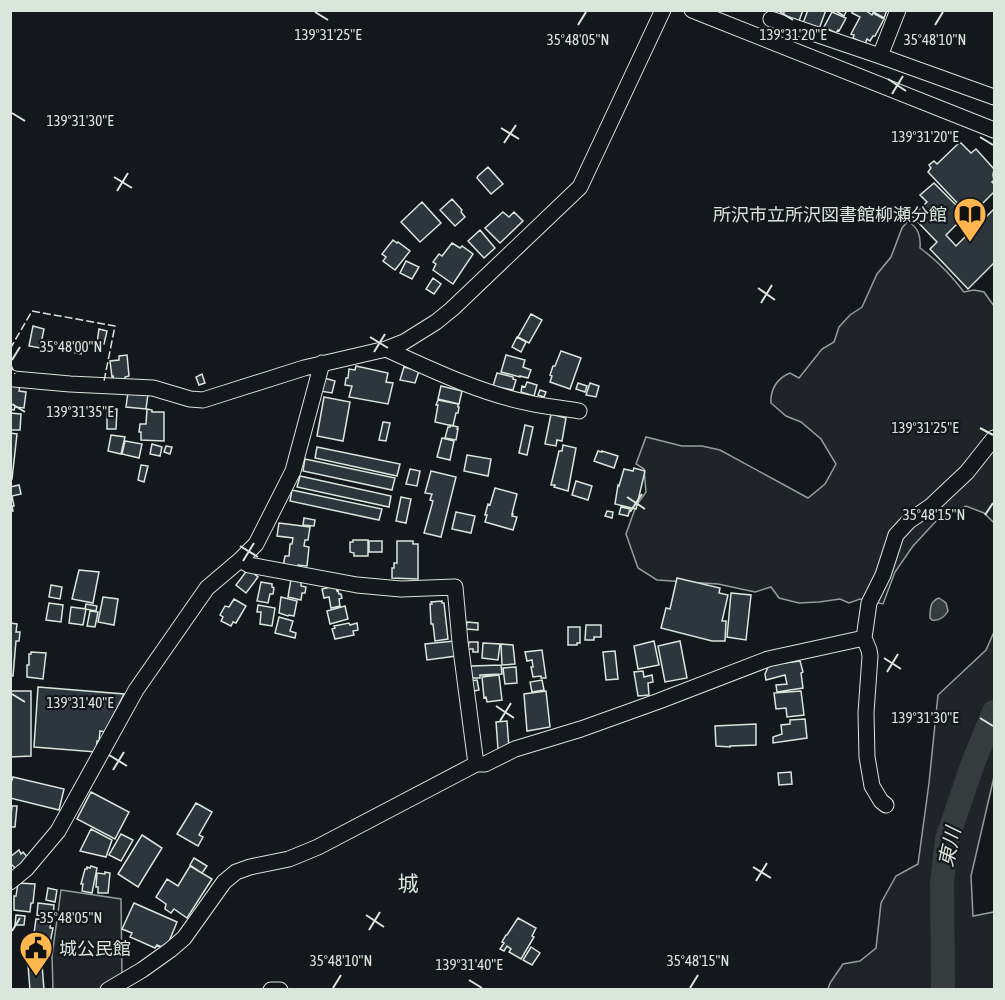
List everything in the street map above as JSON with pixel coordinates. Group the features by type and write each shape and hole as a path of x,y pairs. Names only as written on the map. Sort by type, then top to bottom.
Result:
{"street":[{"path":"10,377 70,384 153,388 190,399 203,400 322,363 386,349 404,342 444,316 580,188 663,10"},
{"path":"692,10 994,130"},
{"path":"880,56 898,10"},
{"path":"763,38 773,15 994,97"},
{"path":"386,349 496,394 529,403 579,411"},
{"path":"10,882 26,870 58,831 136,690 207,588 256,544 293,471 322,363"},
{"path":"886,805 881,801 873,786 867,757 866,713 870,656 864,638 869,603 883,575 896,535 909,521 930,506 967,472 994,438"},
{"path":"240,560 249,565 357,585 401,589 455,587 476,765"},
{"path":"108,990 142,970 184,938 224,882 236,872 289,860 476,765 485,764 515,749 581,729 768,659 864,638"},
{"path":"271,990 280,990"}],"shaded area":[{"path":"908,221 918,232 920,248 944,269 964,292 974,290 984,292 994,306 994,523 984,513 966,506 938,519 913,546 895,572 883,604 860,599 849,603 840,599 799,603 779,598 771,587 755,592 718,584 657,580 638,568 626,534 636,506 646,492 644,469 636,464 646,437 682,446 702,446 720,450 808,498 825,484 836,464 821,439 801,422 786,416 771,403 772,394 775,385 785,375 790,373 799,378 822,349 834,342 839,327 850,315 862,307 877,274 891,257 902,228"},
{"path":"939,598 946,603 948,611 945,616 932,620 930,618 931,606"},
{"path":"994,632 994,777 971,876 973,916 994,912 994,989 828,989 843,964 860,961 876,948 881,903 896,876 918,864 938,695 986,650"},
{"path":"61,890 121,899 122,977 99,989 53,990 52,956"}],"building":[{"path":"785,10 803,10 799,21 783,15"},
{"path":"808,10 826,10 819,29 803,23"},
{"path":"834,10 847,10 844,16"},
{"path":"854,10 865,10 884,19 875,36 870,41 867,39 865,44 853,38 854,35 851,34 860,17 852,13"},
{"path":"870,10 887,10 884,18"},
{"path":"832,12 846,18 836,33 824,27"},
{"path":"960,142 971,153 976,149 994,169 992,182 994,192 977,209 971,202 963,209 928,172 931,168 929,165 934,161 937,164"},
{"path":"488,167 503,184 491,194 477,178"},
{"path":"934,183 965,214 970,209 982,221 994,209 994,263 968,289 930,249 937,242 912,216 927,202 920,195","holes":["959,222 969,233 956,246 946,235"]},
{"path":"452,199 465,217 455,226 440,210"},
{"path":"422,202 441,223 420,242 401,222"},
{"path":"503,212 509,217 514,212 523,221 500,243 485,228"},
{"path":"480,230 495,248 484,258 468,241"},
{"path":"393,240 410,251 395,270 383,261 386,257 382,254"},
{"path":"452,243 460,248 462,246 473,254 453,284 433,270 436,264 433,262 439,254 442,256"},
{"path":"406,261 419,267 412,279 400,273"},
{"path":"433,278 441,284 434,294 426,289"},
{"path":"531,314 542,320 529,343 518,337"},
{"path":"33,326 44,329 40,348 29,346"},
{"path":"99,329 107,331 104,344 97,343"},
{"path":"517,337 526,342 521,352 512,347"},
{"path":"76,345 82,346 81,354 75,353"},
{"path":"561,351 581,358 570,389 550,382 553,366"},
{"path":"127,355 129,376 125,379 114,380 110,361 119,360 119,356"},
{"path":"506,355 525,360 523,367 531,370 528,378 501,372"},
{"path":"356,366 388,373 386,382 393,383 388,404 349,397 352,386 345,385 346,378 348,378 349,369 355,370"},
{"path":"404,367 419,371 415,383 400,380"},
{"path":"497,373 516,380 513,390 493,386"},
{"path":"202,374 205,383 199,385 196,377"},
{"path":"324,378 335,381 332,393 320,391"},
{"path":"527,382 537,385 534,396 521,392 522,386 525,387"},
{"path":"578,383 587,386 585,392 576,389"},
{"path":"590,383 599,386 596,397 586,395"},
{"path":"10,384 20,385 19,391 26,392 24,408 10,409"},
{"path":"441,386 462,391 459,404 438,399"},
{"path":"540,390 546,392 544,397 538,395"},
{"path":"128,392 148,394 146,409 126,407"},
{"path":"324,397 350,402 343,441 317,436"},
{"path":"438,400 458,404 458,413 456,413 453,426 435,422"},
{"path":"107,409 117,409 116,429 107,429"},
{"path":"147,409 152,412 164,412 164,441 141,440 140,424 146,424"},
{"path":"10,413 21,414 20,430 10,430"},
{"path":"551,414 566,418 562,441 557,440 556,446 545,444"},
{"path":"383,422 390,423 386,441 379,440"},
{"path":"450,425 458,427 456,440 445,438"},
{"path":"525,425 533,427 527,455 519,453"},
{"path":"10,433 17,434 12,479 10,479"},
{"path":"111,435 125,437 121,454 108,451"},
{"path":"442,438 454,441 450,460 437,457"},
{"path":"125,441 142,444 139,458 122,454"},
{"path":"152,444 162,447 160,456 150,454"},
{"path":"563,445 576,448 568,491 551,485 559,451 562,451"},
{"path":"166,446 172,447 170,454 164,452"},
{"path":"317,447 400,464 397,476 315,458"},
{"path":"598,451 618,456 614,468 594,461"},
{"path":"467,455 491,459 488,476 464,471"},
{"path":"305,459 395,478 392,490 303,471"},
{"path":"141,465 148,466 144,482 138,480"},
{"path":"634,468 645,471 636,509 615,504 618,485 624,469 633,471"},
{"path":"410,469 420,471 417,486 406,484"},
{"path":"431,471 456,477 441,537 424,533 433,501 430,500 432,494 425,493"},
{"path":"300,476 391,496 389,507 297,487"},
{"path":"576,481 592,486 588,500 572,495"},
{"path":"19,485 21,494 12,496 14,506 12,506 13,511 10,511 10,487"},
{"path":"495,488 517,494 512,514 517,517 513,530 485,522 488,504 490,505"},
{"path":"292,490 382,509 379,520 290,501"},
{"path":"401,497 411,499 406,523 396,521"},
{"path":"621,507 630,509 628,516 619,514"},
{"path":"607,511 613,512 612,518 605,516"},
{"path":"456,512 475,516 471,533 452,529"},
{"path":"304,518 315,520 314,526 303,525"},
{"path":"279,523 310,527 308,540 305,540 304,546 309,547 307,566 298,565 298,568 283,566 285,556 289,556 293,538 277,536"},
{"path":"368,540 368,556 354,556 354,553 350,552 350,542"},
{"path":"369,541 382,541 382,552 369,552"},
{"path":"397,541 413,541 413,544 418,544 418,579 392,578 392,568 394,568 394,563 397,563"},
{"path":"248,569 258,577 246,593 236,585"},
{"path":"79,570 99,572 93,603 72,599"},
{"path":"677,578 720,588 719,593 728,595 722,621 726,621 725,641 712,641 661,628 666,608 670,609"},
{"path":"291,579 301,581 301,586 306,587 301,600 288,597"},
{"path":"261,582 272,584 274,588 268,603 257,601"},
{"path":"51,585 62,587 60,599 49,597"},
{"path":"336,587 341,594 340,606 331,608 329,597 324,598 322,589"},
{"path":"731,593 751,595 746,640 727,637"},
{"path":"103,597 118,599 114,625 98,622"},
{"path":"281,597 297,601 294,616 279,613"},
{"path":"234,599 246,606 236,623 233,622 231,626 221,621 223,617 220,615 225,606 229,607"},
{"path":"442,601 448,639 435,641 430,604"},
{"path":"49,603 63,605 61,622 46,620"},
{"path":"86,604 97,606 96,611 85,609"},
{"path":"258,605 275,608 272,626 260,624 261,612 257,612"},
{"path":"345,606 348,619 330,624 327,611"},
{"path":"71,607 86,609 83,625 69,623"},
{"path":"90,611 98,612 95,627 87,626"},
{"path":"279,617 293,621 290,631 296,633 295,638 275,633"},
{"path":"467,622 478,623 478,630 466,629"},
{"path":"10,623 17,624 16,632 20,632 19,641 16,641 13,676 10,675"},
{"path":"349,623 350,625 357,623 358,630 353,631 354,635 335,639 332,629 335,628 334,626"},
{"path":"586,625 601,625 601,637 585,640"},
{"path":"568,627 580,627 580,643 577,645 568,645"},
{"path":"454,641 456,656 427,660 425,644"},
{"path":"654,641 659,665 638,669 634,646"},
{"path":"680,641 687,678 665,682 658,646"},
{"path":"469,642 478,642 478,652 468,649"},
{"path":"483,643 500,644 498,660 482,658"},
{"path":"501,644 513,645 515,664 502,665"},
{"path":"542,650 546,678 533,677 532,660 527,661 525,652"},
{"path":"615,651 618,679 606,680 603,652"},
{"path":"31,652 46,653 43,679 27,677 27,665 29,665"},
{"path":"800,661 803,688 777,692 776,685 787,684 785,675 766,680 765,674 769,665"},
{"path":"501,665 502,674 480,675 480,678 472,678 471,666"},
{"path":"516,667 517,683 505,684 503,668"},
{"path":"643,671 644,677 652,675 653,682 648,683 649,695 638,696 634,672"},
{"path":"499,675 502,700 487,702 486,697 484,698 482,677"},
{"path":"477,680 479,690 470,692 469,681"},
{"path":"542,680 544,690 532,692 530,682"},
{"path":"38,687 124,694 105,732 100,731 96,752 34,747"},
{"path":"10,691 31,691 31,756 10,757"},
{"path":"546,691 550,727 527,731 524,694"},
{"path":"801,691 804,715 787,717 786,708 776,709 774,693"},
{"path":"805,719 807,738 773,743 773,737 782,734 781,725 790,724 790,720"},
{"path":"507,721 509,748 498,749 496,722"},
{"path":"756,724 756,745 716,746 715,726"},
{"path":"791,772 792,784 779,785 778,773"},
{"path":"13,777 64,789 59,810 10,798"},
{"path":"91,792 129,812 115,839 77,819"},
{"path":"196,803 212,812 199,835 203,837 198,846 177,834"},
{"path":"12,806 17,806 15,827 10,827"},
{"path":"91,829 112,840 106,857 80,851"},
{"path":"121,834 133,840 121,861 109,855"},
{"path":"142,835 162,848 138,887 118,874"},
{"path":"19,850 29,859 17,870 10,863 10,857"},
{"path":"194,858 207,866 202,873 190,865"},
{"path":"91,866 97,868 92,893 82,891 83,884 81,884 85,869"},
{"path":"190,866 212,879 187,918 174,909 171,913 165,909 166,904 156,897 167,879 178,886"},
{"path":"105,872 110,873 108,893 98,893 97,873 105,874"},
{"path":"18,883 35,884 30,912 14,910 14,896 16,896"},
{"path":"48,888 57,890 55,902 46,900"},
{"path":"38,903 54,905 53,917 37,915"},
{"path":"134,903 177,922 166,949 157,945 155,948 130,937 132,933 122,929"},
{"path":"16,915 25,916 24,925 15,925"},
{"path":"518,918 536,928 532,936 534,937 521,959 509,952 511,949 507,946 504,951 500,949 506,935"},
{"path":"36,919 51,920 50,928 53,928 50,943 33,940"},
{"path":"531,947 540,953 532,965 523,960"},
{"name":"城公民館","path":"42,964 44,990 30,990 28,965"}],"waterway":[{"name":"東川","path":"943,990 942,883 947,839 973,763 994,712"}],"fence":[{"path":"10,349 32,311 115,326 104,381 102,381"},
{"path":"10,363 15,374"}],"place":[{"name":"所沢市立所沢図書館柳瀬分館","path":"970,243"},
{"name":"城公民館","path":"36,977"}],"district":[{"name":"城","path":"408,883"}]}
